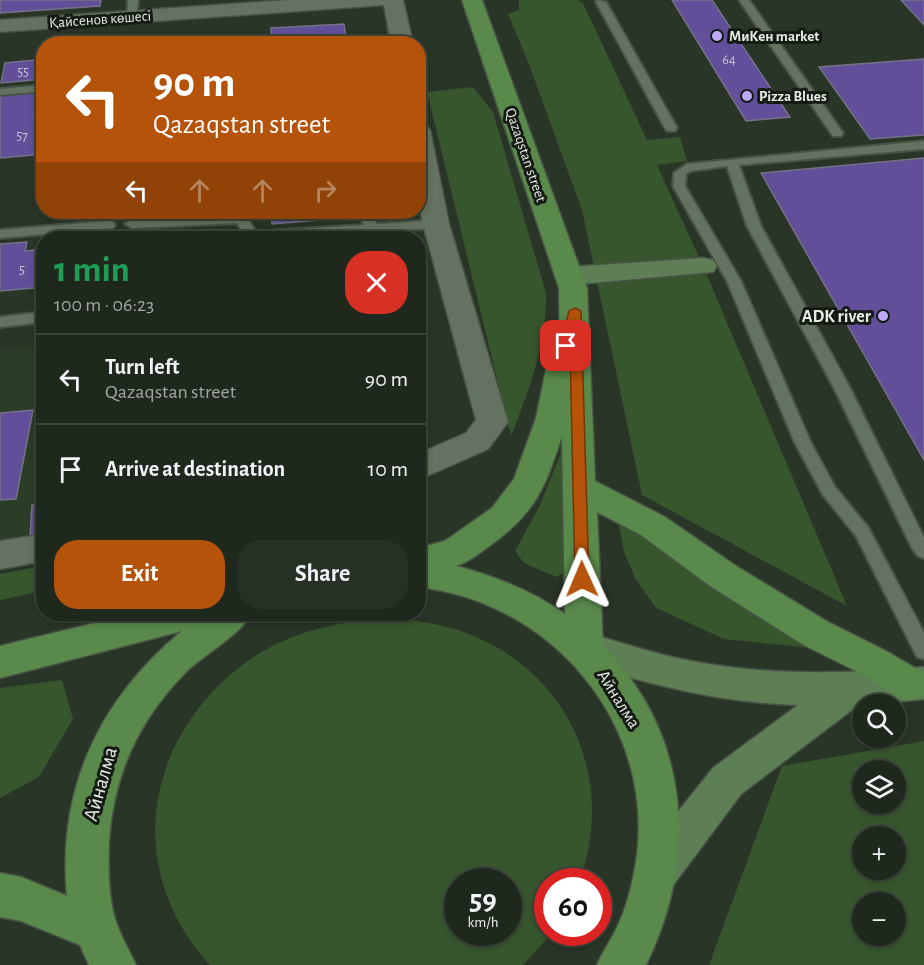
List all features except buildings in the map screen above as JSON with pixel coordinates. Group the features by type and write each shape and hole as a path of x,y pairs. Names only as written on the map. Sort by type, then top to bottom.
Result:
{"main road":[{"name":"Qazaqstan street","path":"472,0 573,288 584,648"},
{"path":"569,276 703,266"},
{"name":"Qazaqstan street","path":"426,560 456,552 504,517 529,484 552,418 561,364 575,311"},
{"path":"579,487 653,526 723,576 815,633 873,662 919,673"},
{"name":"Айналма","path":"426,574 468,582 510,598 549,620 584,648 614,683 638,724 654,770 660,820 656,873 645,913 626,961"},
{"path":"0,662 162,621"},
{"name":"Айналма","path":"102,953 87,881 87,832 96,784 113,740 137,699 167,664 202,634 222,621"},
{"path":"584,648 690,677 766,688 849,690 919,673"},
{"path":"656,873 727,781 849,690"},
{"path":"0,895 21,899 102,953"}],"street":[{"name":"Қайсенов көшесі","path":"0,26 133,8 380,0"},
{"path":"393,0 400,36"},
{"path":"426,172 436,224 492,422 477,441 426,464"},
{"path":"0,555 36,548"}],"lane":[{"path":"744,0 837,133"},
{"path":"603,1 671,128"},
{"path":"0,92 36,89"},
{"path":"919,673 862,532 829,491 803,443 734,281 679,186 680,173 687,168 924,145"},
{"path":"732,163 754,226 842,388 918,543 924,550"},
{"path":"132,224 241,219"},
{"path":"369,219 370,228"},
{"path":"326,231 436,224"},
{"path":"0,234 108,225"},
{"path":"0,322 36,318"}],"shaded area":[{"path":"36,347 36,535 0,539 0,350"}],"green space":[{"path":"519,0 577,0 583,3 647,140 680,137 687,161 657,165 703,266 847,606 642,495 582,210 530,67 508,14 519,10"},
{"path":"473,87 493,112 546,293 546,312 536,366 511,436 427,92"},
{"path":"576,416 574,567 556,577 524,563 515,551 540,505"},
{"path":"617,515 812,648 724,639 656,608 635,578 624,552"},
{"path":"36,567 36,592 0,600 0,574"},
{"path":"359,621 416,621 462,631 487,642 518,662 544,686 565,713 580,744 589,777 592,811 589,847 583,868 534,868 534,946 540,946 523,965 210,965 183,929 165,890 156,850 156,809 165,769 183,732 208,697 241,666 290,638 326,627"},
{"path":"62,680 73,719 39,777 0,798 0,688"},
{"path":"924,741 924,965 709,965 782,766 884,748 906,748 906,744"}],"place":[{"name":"МиКен market","path":"717,36"},
{"name":"Pizza Blues","path":"747,96"},
{"name":"ADK river","path":"883,316"}],"route":[{"path":"566,346 575,311 582,579"}]}
